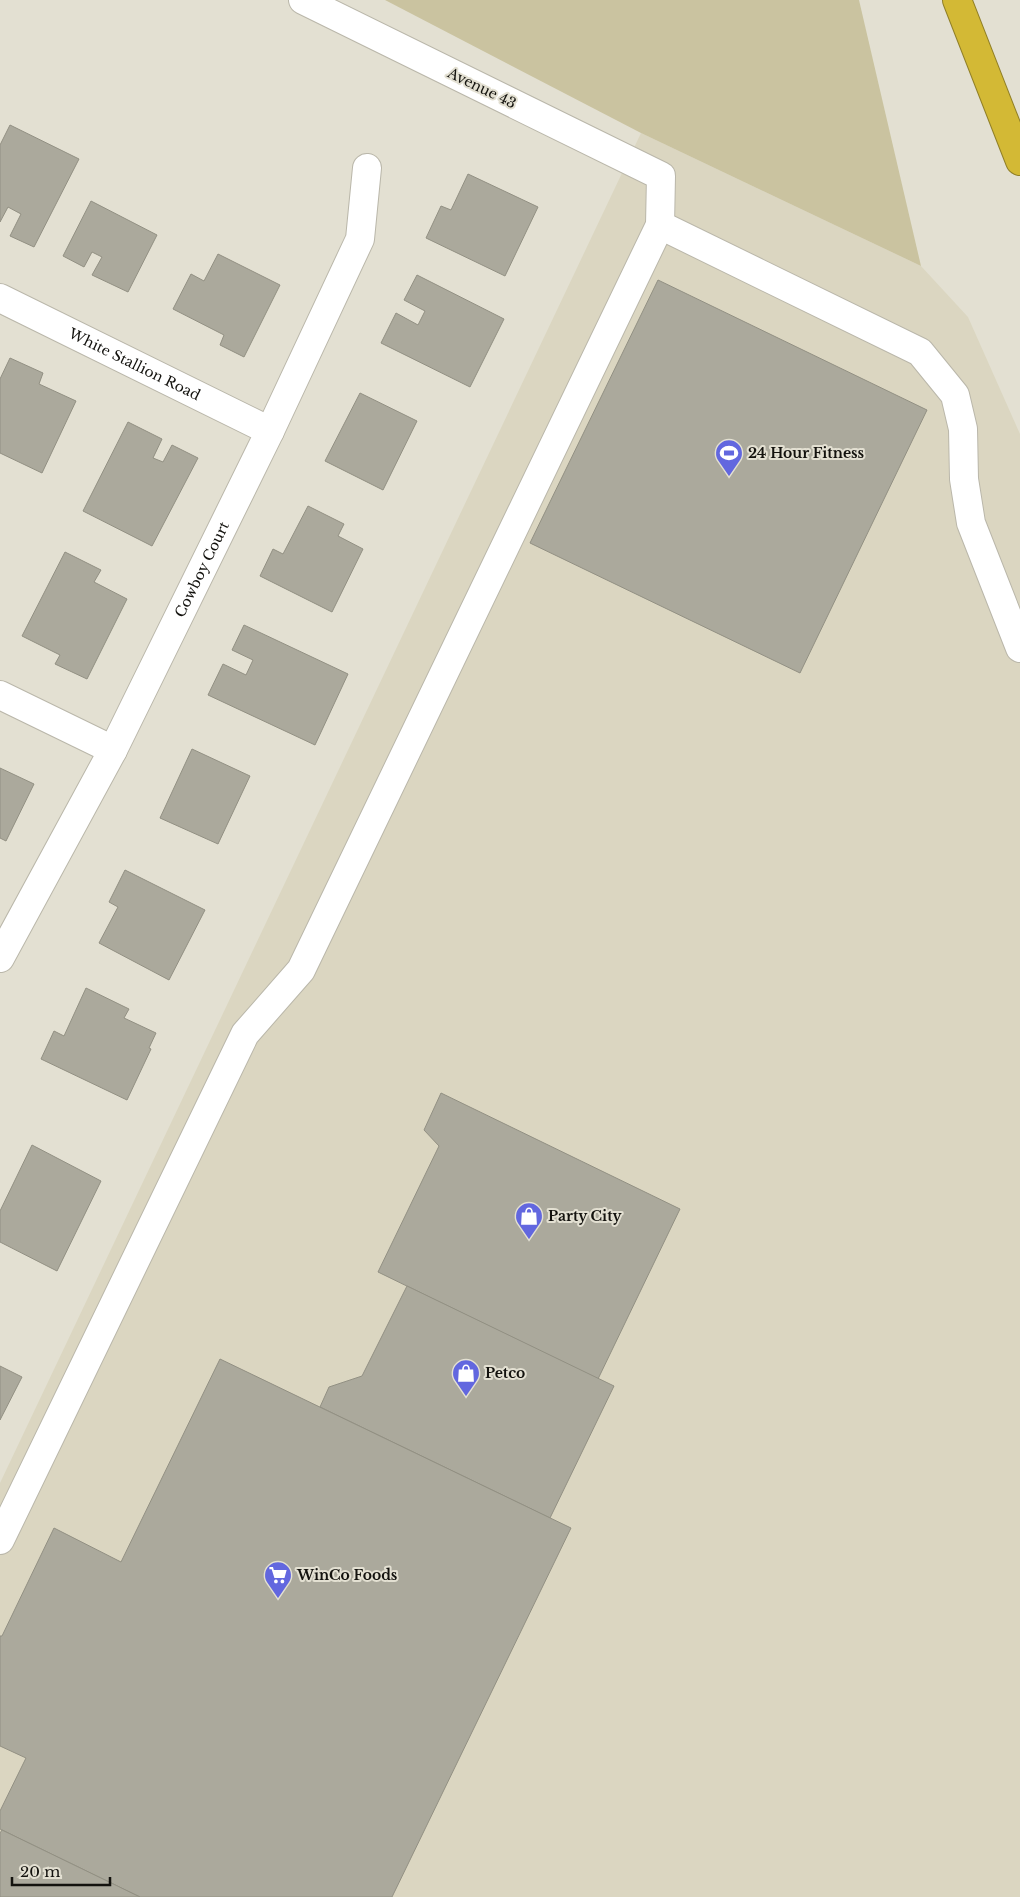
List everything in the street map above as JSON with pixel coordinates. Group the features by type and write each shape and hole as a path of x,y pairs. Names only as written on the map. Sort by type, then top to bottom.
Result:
{"highway":[{"path":"958,0 1020,161"}],"street":[{"name":"Avenue 43","path":"303,0 661,176 660,226"},
{"name":"Cowboy Court","path":"0,958 113,750 270,431 360,239 367,168"},
{"path":"0,1540 245,1034 302,970 660,226 920,352 955,396 963,429 964,479 971,523 1020,648"},
{"name":"White Stallion Road","path":"0,298 270,431"},
{"path":"0,695 113,750"}],"shaded area":[{"path":"385,0 859,0 921,266 641,133"},
{"path":"641,133 921,266 968,317 1020,434 1020,1897 0,1897 0,1483"}],"building":[{"path":"10,125 79,159 34,247 10,236 21,214 8,207 0,222 0,145"},
{"path":"468,174 538,207 505,276 426,238 441,206 451,210"},
{"path":"91,201 157,235 128,292 92,275 102,257 92,252 84,267 63,256"},
{"path":"218,254 280,285 244,357 220,345 224,335 173,309 191,274 204,281"},
{"path":"417,275 504,319 470,387 381,343 396,313 418,325 425,311 404,300"},
{"name":"24 Hour Fitness","path":"658,280 927,410 800,673 530,543"},
{"path":"10,358 43,373 39,384 76,401 42,473 0,453 0,379"},
{"path":"360,393 417,421 383,490 325,461"},
{"path":"128,422 162,439 153,458 163,462 172,445 198,458 152,546 83,511"},
{"path":"308,506 344,524 338,536 363,549 332,612 260,576 273,549 283,554"},
{"path":"65,552 101,570 94,582 127,599 87,679 55,664 60,655 22,636"},
{"path":"244,625 348,674 315,745 208,695 223,664 246,675 253,660 232,650"},
{"path":"192,749 250,776 218,844 160,818"},
{"path":"0,768 34,784 6,841 0,838"},
{"path":"125,870 205,910 169,980 99,943 118,907 109,902"},
{"path":"86,988 129,1009 124,1018 156,1033 149,1048 151,1049 127,1100 41,1059 54,1031 64,1036"},
{"name":"Party City","path":"441,1093 680,1209 598,1379 378,1272 439,1146 424,1130"},
{"path":"32,1145 101,1181 57,1271 0,1242 0,1211"},
{"name":"Petco","path":"407,1286 614,1386 550,1518 320,1407 329,1387 362,1376"},
{"name":"WinCo Foods","path":"220,1359 571,1528 392,1897 140,1897 0,1829 0,1811 26,1758 0,1746 0,1636 2,1636 54,1528 121,1562"},
{"path":"0,1366 22,1377 0,1420"},
{"path":"2,1830 140,1897 0,1897 0,1833"}],"place":[{"name":"24 Hour Fitness","path":"729,477"},
{"name":"Party City","path":"529,1240"},
{"name":"Petco","path":"466,1397"},
{"name":"WinCo Foods","path":"278,1599"}]}
